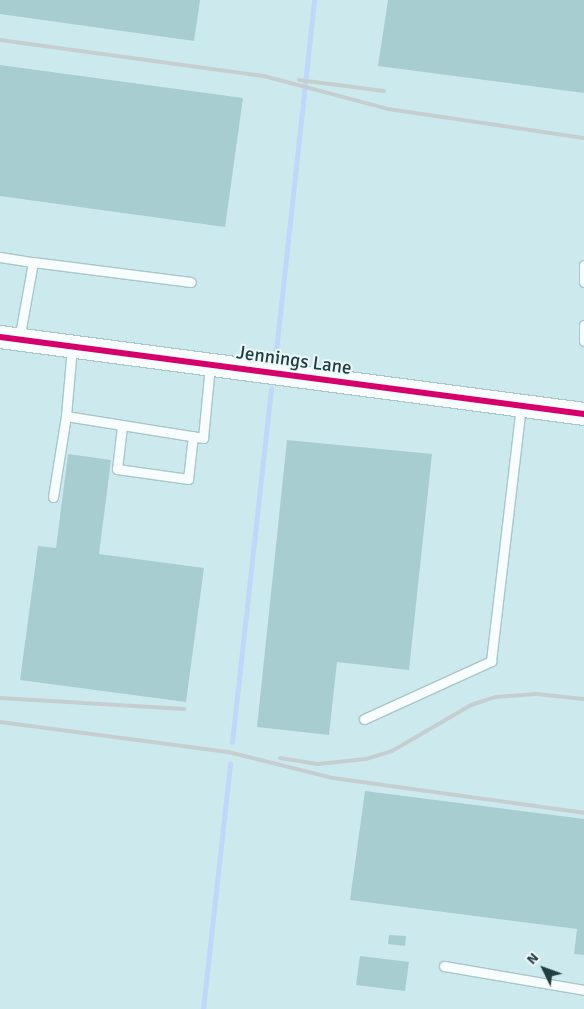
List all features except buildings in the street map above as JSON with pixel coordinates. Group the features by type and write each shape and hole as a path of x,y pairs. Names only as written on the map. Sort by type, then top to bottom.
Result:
{"street":[{"name":"Jennings Lane","path":"10,339 584,414"}],"lane":[{"path":"0,257 191,282"},
{"path":"10,339 33,262"},
{"path":"584,264 584,282"},
{"path":"584,325 584,341"},
{"path":"53,498 66,416 72,347"},
{"path":"66,416 203,438 210,365"},
{"path":"364,719 491,661 522,406"},
{"path":"122,426 117,469 188,480 193,436"},
{"path":"444,966 584,990"}],"waterway":[{"path":"275,360 314,0"},
{"path":"232,742 271,388"},
{"path":"203,1009 230,763"}],"railway":[{"path":"0,40 264,76 388,109 584,138"},
{"path":"299,80 384,91"},
{"path":"280,758 318,764 366,759 392,751 471,705 496,697 536,694 584,699"},
{"path":"0,698 185,709"},
{"path":"0,722 228,752 333,778 584,813"}],"cycle path":[{"path":"0,337 584,414"}]}
